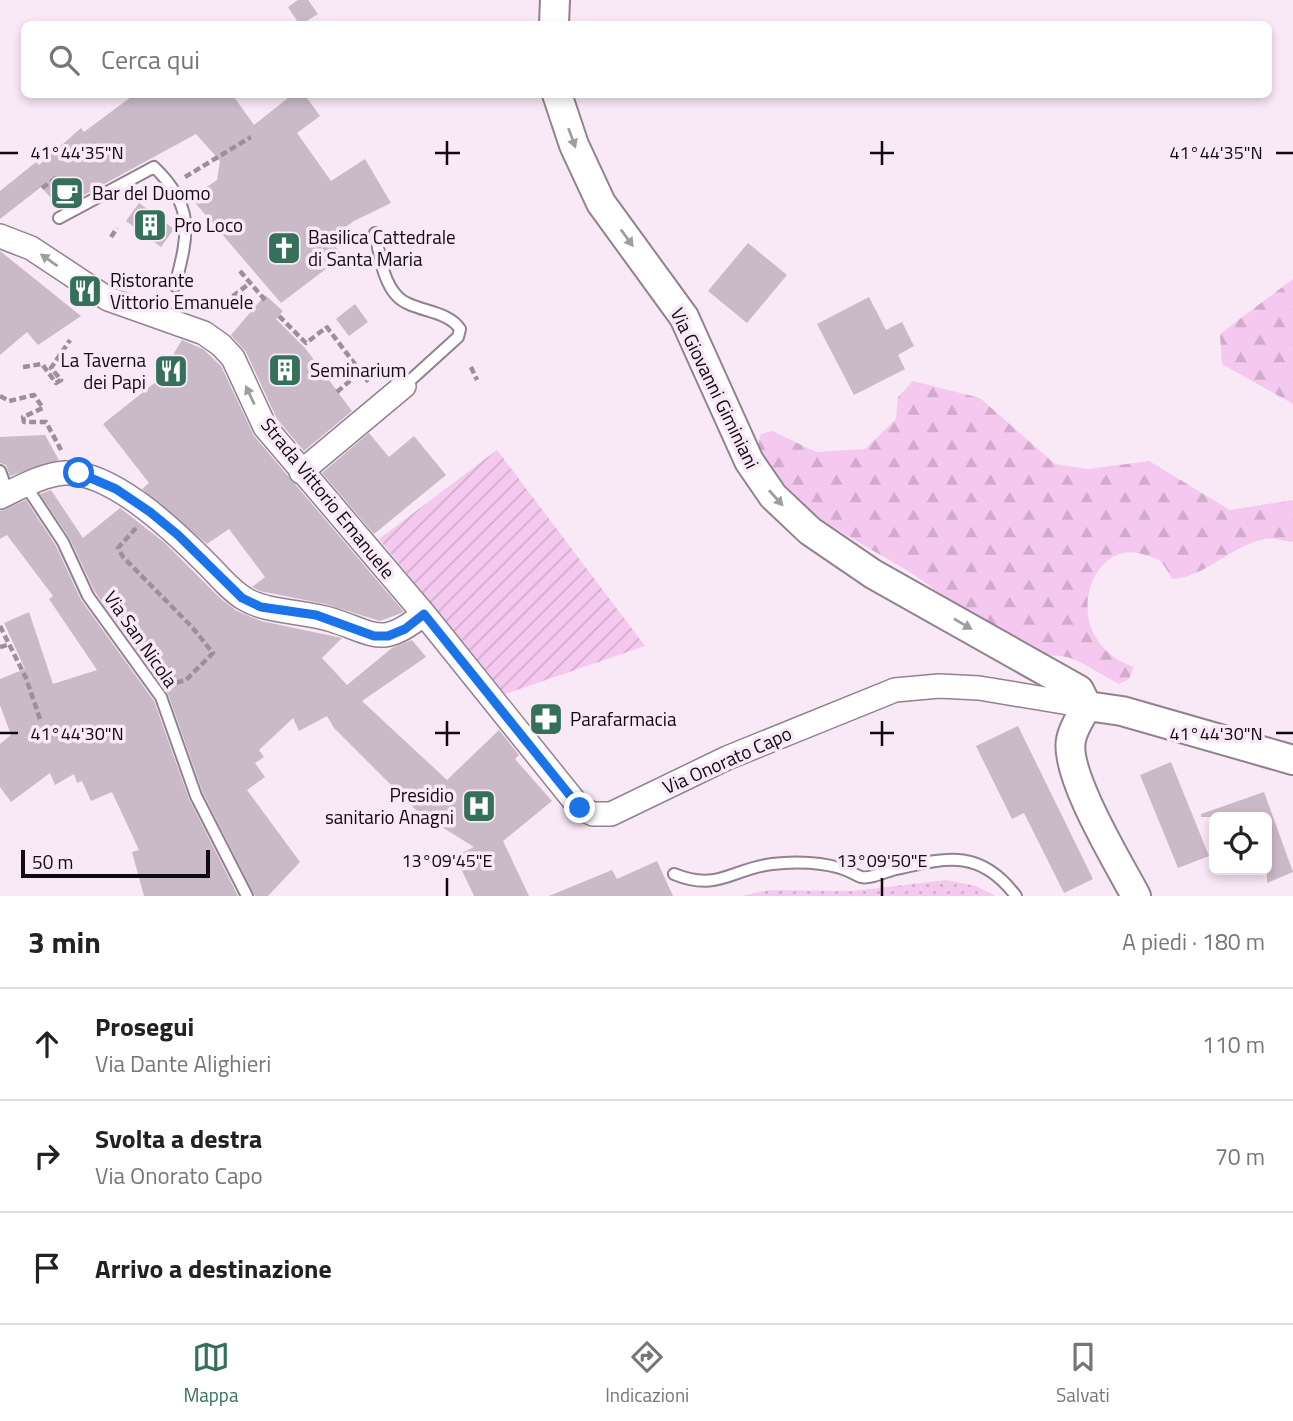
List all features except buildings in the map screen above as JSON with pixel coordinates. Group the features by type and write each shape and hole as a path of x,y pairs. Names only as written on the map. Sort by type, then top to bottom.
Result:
{"street":[{"path":"554,21 555,0"},
{"name":"Via Giovanni Giminiani","path":"559,98 601,203 684,317 748,461 773,496 810,531 873,574 1079,690 1087,706"},
{"name":"Strada Vittorio Emanuele","path":"0,236 31,248 108,299 204,333 222,345 233,358 265,426 445,640"},
{"path":"301,472 404,386"},
{"path":"11,492 61,473 79,473 116,489 178,535 242,598 261,607 316,615 374,636 388,636 405,629 424,614"},
{"name":"Via Onorato Capo","path":"445,640 580,808 593,814 611,814 738,753 895,690 979,688 1087,706"},
{"path":"1136,896 1081,789 1073,765 1070,742 1087,706 1122,711 1293,760"}],"lane":[{"path":"59,218 84,207 153,167 172,185 180,199 187,225 187,240 175,286"},
{"path":"374,233 386,279 398,298 452,322 460,329 458,337 404,386"},
{"name":"Via San Nicola","path":"0,471 11,492 63,542 88,596 117,639 156,688 183,754 196,796 247,896"},
{"path":"674,874 695,883 713,881 770,864 795,862 846,870 863,877 959,858 984,865 1002,877 1016,896"}],"path":[{"path":"184,178 251,137"},
{"path":"42,188 59,176"},
{"path":"111,237 117,228"},
{"path":"240,271 265,300"},
{"path":"216,309 250,283"},
{"path":"279,316 306,342 326,327 377,394"},
{"path":"23,367 42,364 56,383 61,380 51,368 70,340"},
{"path":"471,367 477,380"},
{"path":"337,392 360,372"},
{"path":"0,396 9,401 34,395 43,408 23,417 24,422 46,422 50,432"},
{"path":"145,519 118,548 128,564 192,627 213,653 186,680 156,688"},
{"path":"0,626 7,645 26,678 41,722"},
{"path":"0,647 7,645"}],"green space":[{"path":"1293,279 1293,404 1222,364 1220,334"},
{"path":"913,381 980,398 1055,464 1088,469 1149,461 1230,510 1293,500 1293,542 1268,539 1253,542 1183,578 1172,579 1160,561 1145,555 1125,553 1109,560 1096,574 1089,593 1088,614 1095,635 1109,654 1134,667 1129,679 1119,684 1073,659 1035,654 1015,647 986,631 920,579 848,536 792,497 772,476 760,455 761,434 772,431 816,452 865,449 896,419 898,397"},
{"path":"497,450 645,646 505,694 379,539"},
{"path":"947,880 976,886 995,896 742,896 769,890 853,891"}],"place":[{"name":"Bar del Duomo","path":"67,193"},
{"name":"Pro Loco","path":"150,225"},
{"name":"Basilica Cattedrale di Santa Maria","path":"284,248"},
{"name":"Ristorante Vittorio Emanuele","path":"85,291"},
{"name":"Seminarium","path":"285,370"},
{"name":"La Taverna dei Papi","path":"171,371"},
{"name":"Parafarmacia","path":"546,719"},
{"name":"Presidio sanitario Anagni","path":"479,806"}],"route":[{"path":"79,473 116,489 150,512 178,535 242,598 261,607 290,609 316,615 374,636 388,636 405,629 424,614 580,808"}]}
